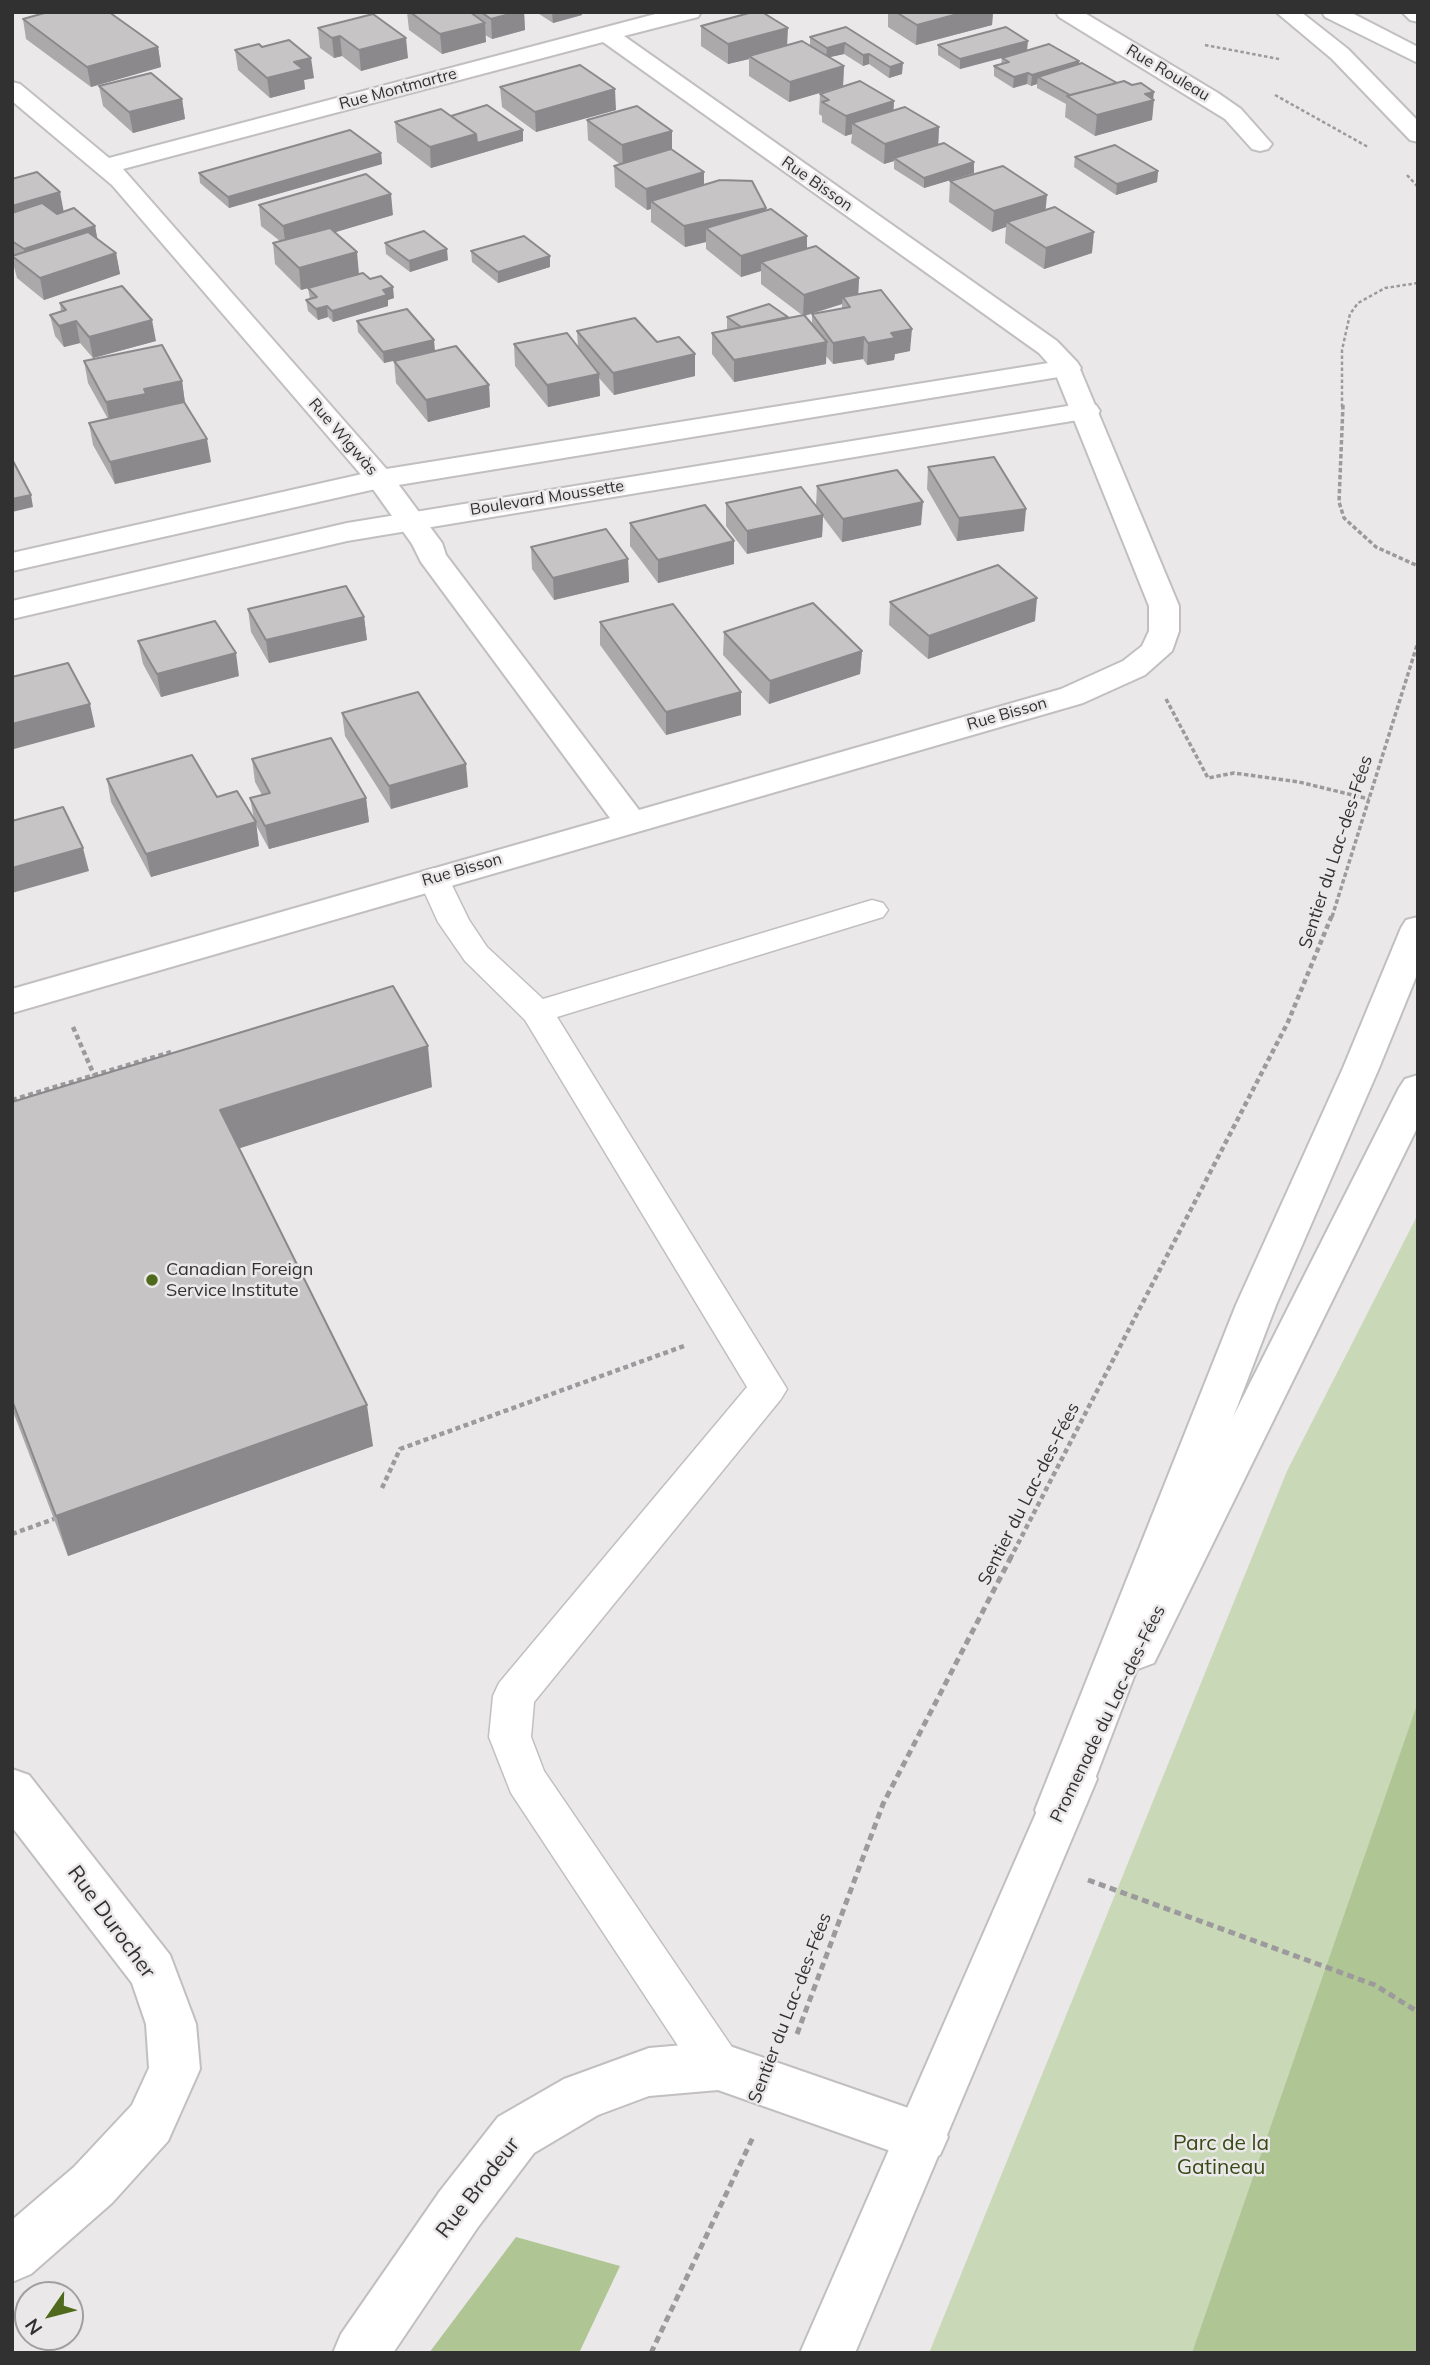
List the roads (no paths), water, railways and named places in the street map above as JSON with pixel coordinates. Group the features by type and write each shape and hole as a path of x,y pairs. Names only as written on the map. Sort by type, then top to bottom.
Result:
{"main road":[{"name":"Rue Montmartre","path":"106,166 690,12"},
{"name":"Rue Rouleau","path":"1067,12 1210,98 1233,114 1260,144"},
{"path":"1287,12 1340,54 1418,135"},
{"path":"1333,12 1418,56"},
{"path":"1413,12 1418,15"},
{"name":"Rue Bisson","path":"12,1001 1072,696 1105,683 1146,659 1156,650 1164,631 1164,606 1067,368 1048,347 606,34"},
{"name":"Rue Wìgwàs","path":"12,89 121,180 380,479 412,520 432,556 630,821"},
{"path":"12,562 380,479 1067,368"},
{"name":"Boulevard Moussette","path":"12,610 347,532 1086,411"},
{"path":"1059,1810 1255,1305 1361,1068 1418,928"},
{"name":"Promenade du Lac-des-Fées","path":"827,2353 922,2137 1059,1810 1418,1088"},
{"name":"Rue Durocher","path":"12,1790 152,1971 171,2024 174,2069 150,2123 93,2185 12,2255"},
{"name":"Rue Brodeur","path":"360,2353 459,2209 516,2135 582,2096 649,2072 718,2066 922,2137"}],"lane":[{"path":"434,878 454,922 476,954 537,1012 768,1389 514,1696 510,1737 526,1780 718,2066"},
{"path":"537,1012 872,910"}],"place":[{"name":"Canadian Foreign Service Institute","path":"152,1280"}],"park label":[{"name":"Parc de la Gatineau","path":"1221,2156"}]}
